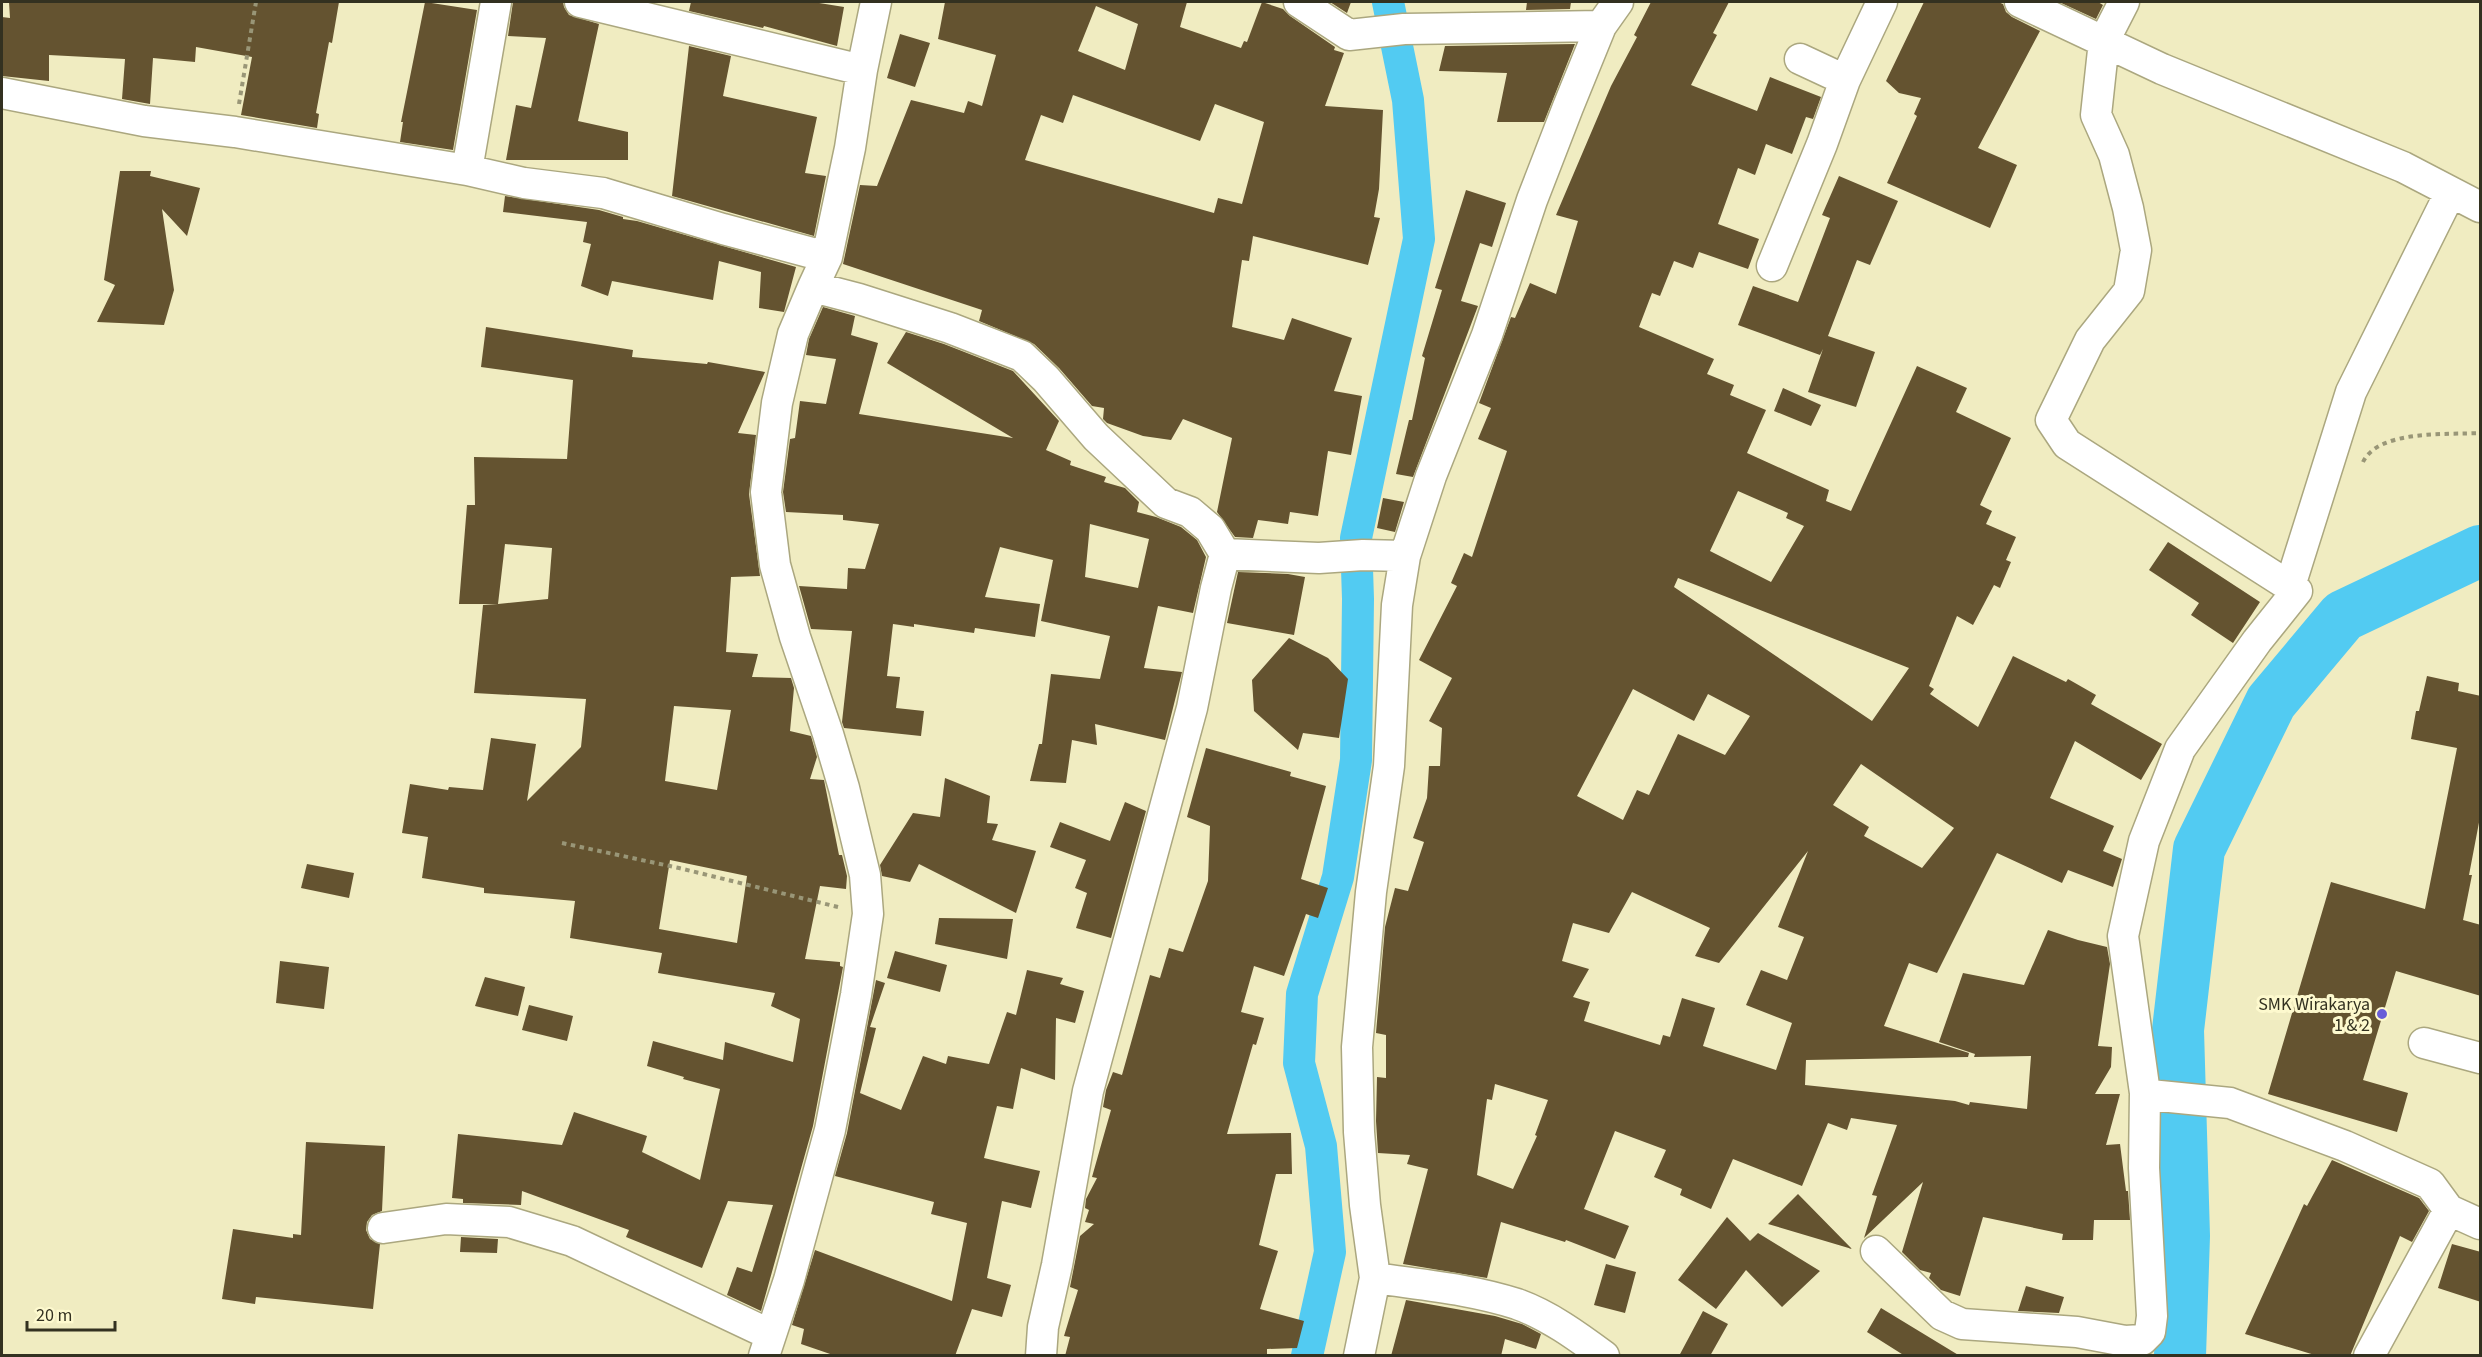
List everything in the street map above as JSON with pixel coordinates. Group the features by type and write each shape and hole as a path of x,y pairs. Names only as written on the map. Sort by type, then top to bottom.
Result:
{"street":[{"path":"467,170 496,2"},
{"path":"580,2 862,70"},
{"path":"383,1228 446,1220 509,1222 572,1241 767,1345 808,1216 830,1131 856,995 868,914 865,875 843,788 828,734 795,638 775,565 766,492 777,403 794,334 827,257 850,148 862,70 876,2"},
{"path":"1299,2 1349,35 1404,29 1601,26"},
{"path":"1359,1356 1375,1278 1365,1205 1360,1143 1357,1047 1371,892 1389,766 1397,605 1405,556 1431,476 1487,334 1532,200 1601,26 1618,2"},
{"path":"1772,266 1822,144 1845,80 1882,2"},
{"path":"2020,2 2162,69 2403,167 2481,207"},
{"path":"1876,1251 1942,1315 1962,1324 2077,1332 2125,1341 2142,1340 2150,1332 2152,1316 2144,1168 2148,1094 2122,936 2144,841 2180,749 2257,641 2297,591 2067,444 2051,420 2090,340 2129,291 2136,250 2114,155 2096,115 2104,41 2124,2"},
{"path":"1800,59 1845,80"},
{"path":"2,93 144,121 235,132 467,170 524,183 603,193 827,257"},
{"path":"2290,586 2351,392 2450,193"},
{"path":"813,287 950,328 1022,356 1046,379 1096,437 1166,503 1190,512 1210,530 1225,554 1192,708 1088,1091 1059,1254 1043,1327 1041,1356"},
{"path":"1225,554 1319,558 1363,555 1405,556"},
{"path":"2424,1043 2481,1058"},
{"path":"2148,1094 2230,1103 2344,1146 2430,1184 2450,1210 2481,1224"},
{"path":"2369,1356 2450,1210"},
{"path":"1375,1278 1469,1292 1517,1304 1551,1320 1604,1356"}],"path":[{"path":"235,132 256,2"},
{"path":"2358,472 2368,452 2394,439 2481,432"},
{"path":"562,843 679,868 868,914"}],"building":[{"path":"9,2 339,2 316,113 319,114 317,128 241,115 252,57 196,47 195,62 153,58 150,104 122,99 125,59 49,55 49,81 2,76 2,17 10,18"},
{"path":"425,2 477,10 453,150 400,142 403,122 401,122"},
{"path":"513,2 563,2 569,15 599,24 578,121 628,132 628,160 506,160 516,105 531,108 546,38 508,36"},
{"path":"691,2 813,2 844,7 837,46 764,26 763,28 689,11"},
{"path":"945,2 1187,2 1180,27 1241,48 1244,41 1247,42 1262,2 1283,9 1335,47 1334,50 1344,53 1325,106 1383,110 1379,189 1374,217 1380,218 1368,265 1253,236 1249,261 1242,260 1232,327 1284,340 1292,318 1352,338 1334,391 1362,396 1351,455 1328,451 1318,516 1290,512 1288,524 1258,520 1253,538 1235,537 1217,512 1232,438 1183,419 1171,440 1143,436 1107,423 1103,419 1104,408 1092,406 1059,368 1034,344 979,321 982,310 843,264 860,185 877,186 911,100 964,113 968,101 982,106 996,55 938,39","holes":["1096,6 1138,24 1125,70 1078,51","1073,95 1200,141 1215,104 1264,122 1242,204 1218,198 1214,213 1025,160 1041,115 1063,123"]},
{"path":"1330,2 1351,2 1347,13"},
{"path":"1527,2 1571,2 1570,9 1526,10"},
{"path":"1651,2 1729,2 1713,33 1717,35 1691,85 1757,111 1770,77 1821,97 1813,119 1806,117 1792,154 1766,144 1755,175 1738,168 1718,224 1759,239 1748,269 1699,252 1693,268 1674,261 1660,296 1652,293 1639,327 1714,359 1707,374 1734,385 1730,395 1766,410 1747,453 1829,490 1826,501 1851,511 1917,366 1967,388 1956,412 2011,438 1980,505 1992,511 1986,524 2016,537 2006,560 2011,562 2000,588 1994,585 1973,625 1957,616 1929,686 1934,689 1930,694 1978,727 2013,656 2066,682 2068,679 2096,695 2091,704 2162,744 2141,780 2075,741 2050,798 2114,826 2103,851 2122,859 2113,887 2068,870 2062,883 1997,853 1937,973 1909,963 1884,1026 1969,1053 1968,1057 1806,1060 1805,1085 1955,1101 1969,1105 1970,1102 2027,1109 2031,1056 1974,1057 1975,1054 1939,1042 1963,973 2024,985 2048,930 2107,947 2110,964 2098,1046 2112,1047 2111,1067 2095,1094 2120,1094 2106,1145 2120,1144 2126,1191 2128,1191 2130,1220 2094,1220 2093,1240 2062,1240 2063,1234 1983,1217 1960,1296 1941,1290 1929,1278 1931,1273 1920,1270 1902,1252 1923,1182 1864,1238 1877,1196 1872,1195 1897,1125 1851,1118 1847,1130 1828,1123 1802,1186 1733,1159 1711,1209 1680,1195 1682,1189 1654,1177 1666,1150 1615,1131 1584,1209 1629,1226 1615,1259 1566,1240 1565,1242 1501,1222 1487,1278 1403,1264 1428,1169 1407,1164 1410,1155 1378,1153 1377,1077 1386,1078 1386,1035 1376,1033 1385,927 1395,888 1408,891 1424,842 1413,838 1427,798 1429,766 1440,766 1442,728 1429,721 1452,678 1419,660 1457,586 1451,583 1464,553 1472,557 1507,451 1478,439 1491,408 1479,403 1511,317 1515,318 1530,283 1556,294 1578,221 1556,215 1611,86 1637,37 1634,35","holes":["1738,491 1788,513 1786,518 1804,526 1771,582 1710,551","1678,578 1909,668 1872,721 1674,587","1633,689 1694,721 1708,694 1750,716 1725,755 1678,734 1649,795 1637,790 1623,820 1577,796","1861,764 1954,828 1922,868 1864,836 1869,827 1833,805","1808,851 1778,927 1804,937 1787,980 1761,970 1746,1005 1792,1023 1776,1070 1703,1046 1715,1008 1682,998 1670,1037 1663,1035 1660,1045 1584,1021 1590,1002 1573,997 1589,969 1562,961 1573,923 1609,933 1632,892 1710,928 1695,956 1719,963","1495,1084 1548,1100 1535,1135 1537,1136 1513,1189 1477,1175 1487,1099 1492,1100"]},
{"path":"1924,2 1998,2 2003,4 2006,12 2012,17 2040,31 1978,148 2017,165 1990,228 1887,183 1917,116 1914,114 1921,98 1899,93 1886,81"},
{"path":"2059,2 2098,2 2103,5 2096,19"},
{"path":"900,34 930,43 915,87 887,78"},
{"path":"1575,44 1544,122 1497,122 1507,73 1439,71 1445,46"},
{"path":"689,46 731,56 723,96 817,117 805,173 826,176 814,236 672,196"},
{"path":"120,171 151,171 150,176 200,188 187,236 162,209 174,290 164,325 97,322 115,285 104,280"},
{"path":"1839,176 1898,201 1870,265 1857,260 1828,336 1875,352 1856,407 1808,392 1823,349 1820,355 1738,325 1753,286 1798,302 1830,218 1822,215"},
{"path":"1466,190 1506,203 1492,247 1480,243 1461,301 1478,306 1413,477 1396,474 1409,420 1412,420 1425,358 1422,356 1442,290 1435,288"},
{"path":"505,196 599,210 623,217 623,219 637,221 796,267 784,312 759,308 761,272 719,261 713,300 612,281 608,296 581,286 591,244 583,242 587,222 503,212"},
{"path":"823,307 855,316 851,335 878,343 859,414 1013,438 887,363 906,332 1013,371 1059,421 1046,450 1071,461 1070,465 1106,477 1104,482 1125,488 1139,502 1137,512 1181,527 1197,540 1206,557 1193,613 1158,606 1144,668 1182,672 1165,740 1095,724 1097,745 1072,740 1066,783 1030,781 1039,744 1042,744 1051,674 1100,679 1110,636 1041,621 1053,560 1000,547 985,597 1040,604 1035,637 975,628 974,633 914,624 914,627 893,624 887,676 900,677 896,708 924,711 921,736 844,728 842,722 852,631 811,629 799,586 847,589 848,568 865,569 879,524 843,520 843,515 786,512 783,492 790,439 795,438 800,401 826,404 836,359 806,355 809,339","holes":["1090,524 1149,539 1138,588 1085,577"]},
{"path":"486,327 633,350 632,357 707,364 708,362 765,372 738,433 756,435 749,494 760,576 731,577 726,652 758,654 752,677 791,678 794,688 790,731 811,736 817,757 810,779 824,780 839,855 842,855 847,876 846,889 820,886 805,959 840,962 840,966 843,967 813,1126 761,1311 727,1295 737,1267 752,1272 773,1205 728,1201 702,1268 626,1237 629,1230 522,1191 521,1205 463,1203 463,1199 452,1198 458,1134 562,1145 574,1112 647,1136 642,1152 700,1180 720,1089 647,1066 653,1041 723,1060 725,1042 793,1062 800,1019 771,1006 775,993 658,973 662,953 570,938 575,901 484,893 484,888 422,878 428,837 402,833 410,784 448,790 449,787 483,790 491,738 536,744 527,801 581,747 586,699 474,693 483,605 498,604 459,604 467,505 475,505 474,457 567,459 573,380 481,367","holes":["505,544 552,548 548,599 498,604","674,706 731,710 717,790 665,781","670,860 747,876 737,943 659,929"]},
{"path":"1783,388 1821,405 1811,426 1774,411"},
{"path":"1383,498 1404,502 1395,532 1377,528"},
{"path":"2168,542 2260,602 2233,643 2191,615 2199,603 2149,570"},
{"path":"1238,572 1305,577 1294,635 1227,623"},
{"path":"1289,638 1328,658 1348,679 1339,738 1303,733 1298,750 1254,711 1252,680"},
{"path":"2427,676 2459,683 2458,691 2481,696 2481,812 2463,920 2481,925 2481,996 2396,971 2363,1080 2408,1093 2397,1132 2268,1094 2331,882 2425,909 2457,748 2411,739 2416,711 2419,711"},
{"path":"1206,748 1291,772 1290,776 1326,786 1301,879 1328,888 1318,918 1306,914 1284,976 1254,966 1241,1012 1264,1018 1256,1045 1253,1044 1227,1134 1291,1133 1292,1174 1276,1174 1259,1245 1278,1251 1260,1309 1304,1321 1297,1348 1267,1349 1267,1356 1065,1356 1070,1337 1064,1336 1078,1290 1070,1287 1080,1236 1094,1224 1085,1222 1089,1210 1085,1208 1086,1199 1097,1178 1092,1177 1111,1110 1103,1107 1106,1090 1113,1072 1122,1075 1150,975 1160,978 1169,948 1183,952 1208,881 1210,826 1187,817"},
{"path":"945,778 990,796 987,823 998,824 992,840 1036,851 1016,913 919,864 910,882 882,876 880,865 913,813 940,817"},
{"path":"1125,802 1146,811 1111,938 1076,928 1087,893 1075,888 1086,860 1050,847 1060,822 1110,841"},
{"path":"307,864 354,873 349,898 301,888"},
{"path":"939,918 1013,919 1007,959 935,944"},
{"path":"895,951 947,965 940,992 887,978"},
{"path":"280,961 329,967 324,1009 276,1003"},
{"path":"1027,970 1063,978 1060,984 1084,991 1075,1023 1056,1018 1055,1080 1021,1068 1013,1109 997,1106 984,1158 1040,1171 1031,1208 1002,1201 987,1278 1011,1285 1002,1317 972,1309 955,1356 836,1356 801,1344 804,1329 792,1325 815,1250 952,1301 967,1223 931,1214 934,1202 835,1176 847,1133 876,980 885,983 870,1027 876,1028 860,1093 901,1110 923,1056 946,1064 948,1056 989,1064 1007,1012 1016,1015"},
{"path":"485,977 525,987 518,1016 475,1006"},
{"path":"529,1005 573,1016 567,1041 522,1030"},
{"path":"306,1142 385,1146 382,1211 372,1215 367,1222 366,1230 370,1239 380,1244 373,1309 256,1297 255,1304 222,1299 233,1229 293,1238 293,1234 301,1235"},
{"path":"2332,1160 2419,1198 2429,1211 2412,1242 2400,1236 2350,1356 2318,1356 2245,1334 2304,1204 2307,1206"},
{"path":"1798,1194 1852,1249 1768,1224"},
{"path":"1727,1217 1750,1241 1758,1233 1820,1271 1782,1307 1746,1270 1716,1309 1678,1280"},
{"path":"461,1237 498,1239 497,1253 460,1252"},
{"path":"2452,1244 2481,1252 2481,1302 2438,1288"},
{"path":"1606,1264 1636,1272 1625,1313 1594,1305"},
{"path":"2026,1286 2064,1297 2059,1313 2018,1311"},
{"path":"1406,1300 1495,1316 1522,1324 1541,1334 1536,1349 1505,1339 1501,1356 1391,1356"},
{"path":"1881,1308 1960,1356 1905,1356 1867,1332"},
{"path":"1703,1311 1728,1324 1710,1356 1679,1356"}],"waterway":[{"path":"1307,1356 1330,1252 1321,1146 1299,1063 1302,994 1338,877 1356,760 1358,599 1356,538 1419,239 1408,100 1388,2"},
{"path":"2180,1356 2184,1236 2178,1030 2199,849 2271,702 2343,616 2480,551"}],"place":[{"name":"SMK Wirakarya 1 & 2","path":"2382,1014"}]}
